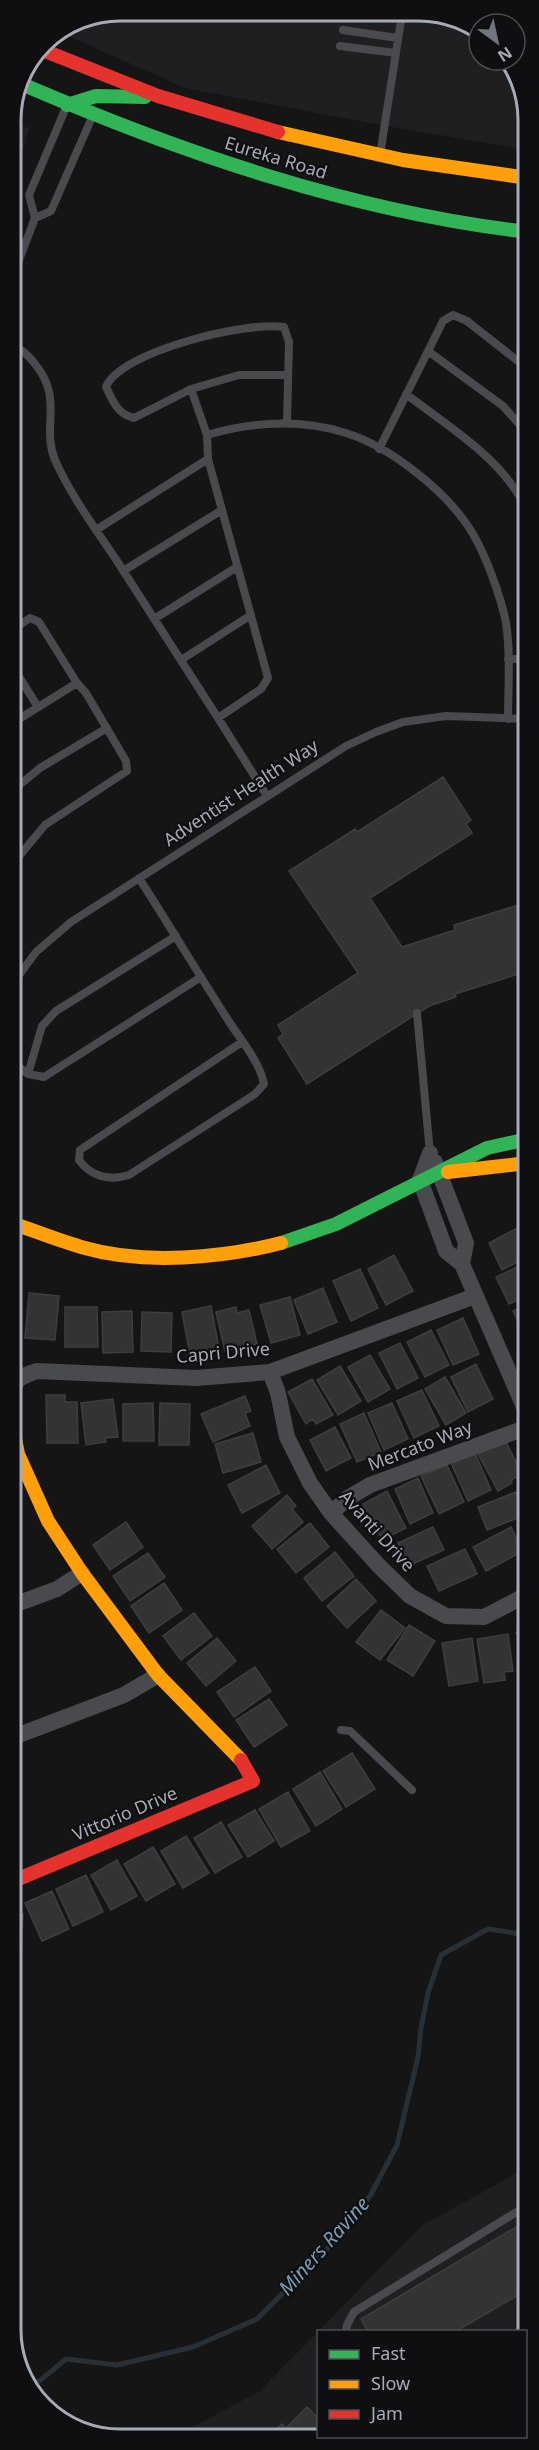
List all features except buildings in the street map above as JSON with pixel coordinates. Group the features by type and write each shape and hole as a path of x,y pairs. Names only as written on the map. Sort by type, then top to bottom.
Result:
{"street":[{"name":"Eureka Road","path":"49,52 165,97 287,136 380,156 518,177"},
{"name":"Eureka Road","path":"27,86 67,105 301,186 408,213 518,231"},
{"path":"67,105 96,96 165,97"},
{"path":"21,1227 58,1240 109,1253 173,1258 201,1257 260,1249 316,1232 361,1213 420,1180 441,1173 487,1148 518,1141"},
{"path":"430,1153 441,1173 465,1243 462,1264"},
{"path":"430,1153 420,1180 446,1251 462,1264 518,1393"},
{"path":"441,1173 518,1165"},
{"path":"440,1233 460,1226"},
{"name":"Capri Drive","path":"21,1377 37,1371 196,1378 270,1372 476,1296"},
{"name":"Avanti Drive","path":"270,1372 278,1393 287,1437 310,1483 331,1513 410,1596 446,1616 484,1617 518,1599"},
{"name":"Mercato Way","path":"331,1513 348,1498 370,1485 518,1431"},
{"name":"Capri Drive","path":"21,1468 48,1521 82,1574 158,1675 243,1762 253,1781"},
{"path":"21,1602 57,1588 82,1574"},
{"path":"21,1734 123,1695 158,1675"},
{"name":"Vittorio Drive","path":"21,1878 253,1781"}],"lane":[{"path":"380,156 401,21"},
{"path":"343,30 398,38"},
{"path":"340,46 396,53"},
{"path":"21,255 35,218 29,195 67,105"},
{"path":"35,218 51,211 93,114"},
{"path":"379,449 443,321 453,315 467,321 518,361"},
{"path":"287,423 290,342 284,327 267,324 229,330 173,346 136,361 110,376 106,387 124,416 134,418 191,389 239,375 288,375"},
{"path":"21,349 42,373 50,390 54,458 75,497 267,796"},
{"path":"428,351 502,406 518,423"},
{"path":"191,389 207,435 208,459 268,678 261,688 218,717"},
{"path":"406,394 490,458 518,495"},
{"path":"207,435 232,428 287,423 346,433 402,462 448,502 472,533 488,566 506,623 508,719"},
{"path":"96,530 208,459"},
{"path":"123,571 222,510"},
{"path":"154,619 237,567"},
{"path":"181,660 251,615"},
{"path":"21,624 30,618 39,622 107,728 126,761 127,771 45,825 21,854"},
{"path":"507,659 518,659"},
{"path":"21,680 38,707"},
{"path":"21,718 77,683"},
{"name":"Adventist Health Way","path":"21,972 36,952 71,921 346,746 404,722 446,716 518,719"},
{"path":"21,784 40,768 107,728"},
{"path":"139,878 176,936 262,1074 264,1084 255,1094 129,1175 117,1179 105,1178 86,1170 79,1160 80,1150 242,1042"},
{"path":"28,1074 42,1026 56,1011 176,936"},
{"path":"21,1069 28,1074 44,1077 201,977"},
{"path":"417,1013 430,1153"},
{"path":"341,1730 350,1731 412,1790"},
{"path":"346,2330 354,2312 518,2211"}],"shaded area":[{"path":"120,21 419,21 438,23 467,34 467,72 505,72 515,95 517,107 518,148 185,88 68,36 88,26"},
{"path":"21,126 29,128 21,158"},
{"path":"518,2173 518,2330 320,2330 421,2226"},
{"path":"317,2333 317,2429 189,2429 260,2391"}],"waterway":[{"name":"Miners Ravine","path":"37,2383 66,2359 117,2365 193,2347 257,2319 329,2247 370,2196 397,2145 418,2057 428,1993 441,1955 488,1929 518,1934"}],"traffic: fast":[{"path":"27,86 146,134 271,177 398,210 463,223 518,231"},
{"path":"67,105 96,96 145,97"},
{"path":"281,1243 336,1224 487,1148 518,1141"}],"traffic: slow":[{"path":"278,132 403,160 518,177"},
{"path":"448,1172 518,1164"},
{"path":"21,1226 85,1248 108,1253 158,1258 209,1256 281,1243"},
{"path":"21,1461 48,1521 82,1573 158,1675 241,1760"}],"traffic: jam":[{"path":"49,53 158,96 278,132"},
{"path":"21,1878 253,1781 241,1760"}]}
